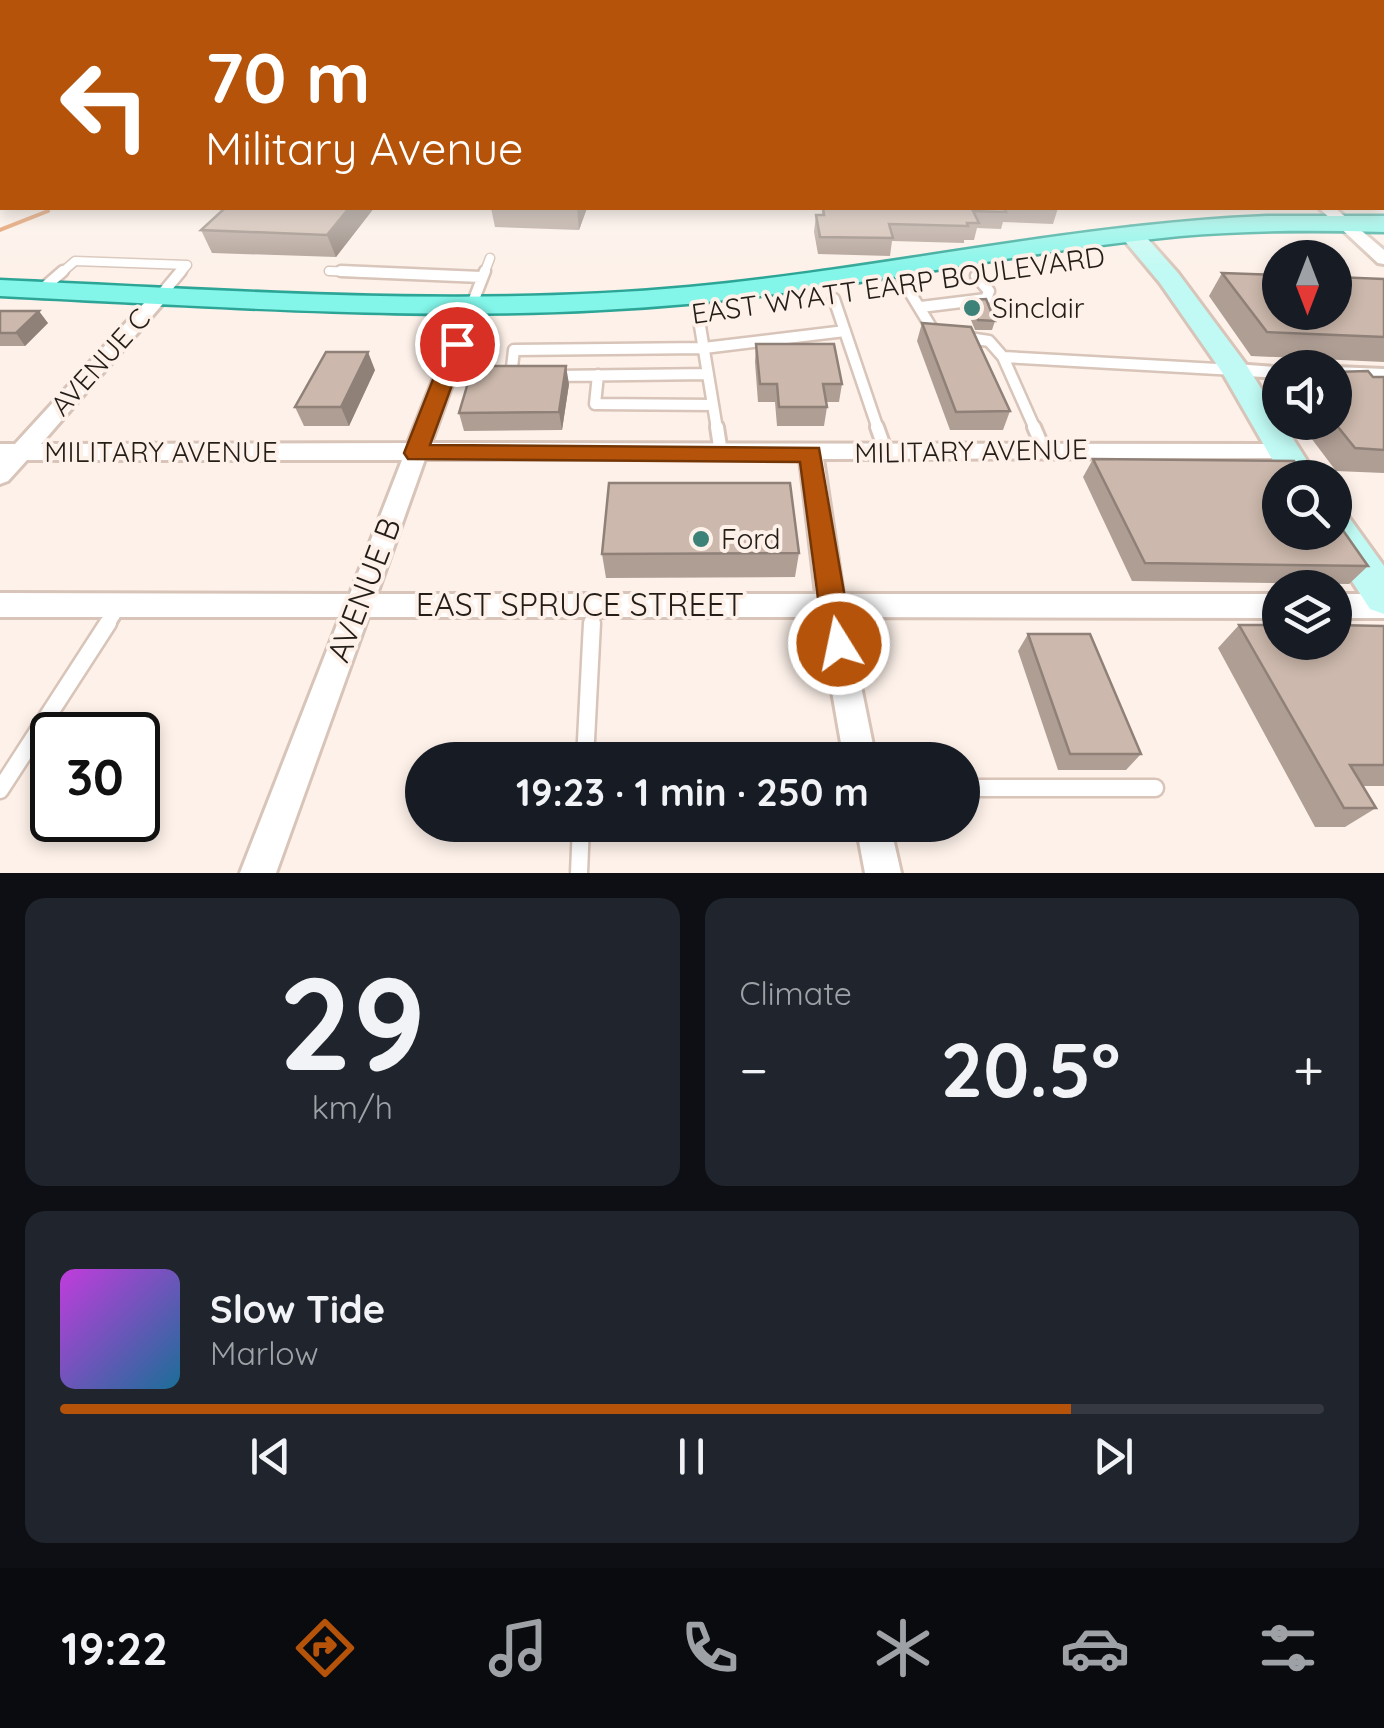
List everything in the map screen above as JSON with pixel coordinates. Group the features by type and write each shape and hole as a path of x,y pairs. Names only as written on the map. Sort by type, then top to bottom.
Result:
{"main road":[{"path":"1139,242 1249,241 1384,224"},
{"name":"EAST WYATT EARP BOULEVARD","path":"471,307 520,320 698,314 834,299 976,276 1139,242"},
{"name":"EAST WYATT EARP BOULEVARD","path":"14,292 471,307 908,287 1139,242"}],"street":[{"path":"1354,227 1384,259"},
{"path":"1139,242 1235,370 1289,460"},
{"name":"AVENUE C","path":"0,475 10,452 161,294"},
{"name":"AVENUE B","path":"258,873 471,307"},
{"path":"1235,370 1262,371"},
{"path":"1352,375 1384,376"},
{"name":"MILITARY AVENUE","path":"10,452 811,454 1043,448 1282,450"},
{"path":"811,454 832,606 857,742"},
{"path":"1352,550 1384,597"},
{"name":"EAST SPRUCE STREET","path":"0,604 1262,606"},
{"path":"1352,606 1384,606"},
{"path":"877,842 883,873"}],"lane":[{"path":"471,307 490,258"},
{"path":"328,271 481,277"},
{"path":"908,287 932,331 989,341 1003,358 1043,448"},
{"path":"834,299 886,452"},
{"path":"698,314 721,453"},
{"path":"527,376 510,376 514,350 704,348 845,331"},
{"path":"1003,358 1235,370"},
{"path":"545,376 708,374"},
{"path":"598,375 596,404 713,405"},
{"path":"0,790 120,605"},
{"path":"586,742 593,606"},
{"path":"980,788 1155,788"},
{"path":"579,873 580,842"}],"building":[{"path":"223,210 347,210 327,235 201,230"},
{"path":"823,210 1005,210 1006,212 973,211 979,223 967,223 968,226 889,224 893,238 820,237 816,215 824,215"},
{"path":"1222,273 1262,274 1262,325"},
{"path":"1352,278 1384,279 1384,337 1267,332 1352,330"},
{"path":"986,299 995,321 978,320 970,300"},
{"path":"0,311 39,311 16,333 0,333"},
{"path":"922,323 971,327 1010,411 956,412"},
{"path":"756,344 834,344 842,384 823,384 827,407 779,407 777,384 760,384"},
{"path":"326,352 368,352 341,407 295,407"},
{"path":"473,366 566,366 559,412 459,413"},
{"path":"1352,371 1368,371 1373,377 1384,377 1384,450 1355,448 1349,440 1352,440"},
{"path":"1093,459 1262,461 1262,550 1352,550 1352,543 1368,566 1145,563"},
{"path":"609,483 790,483 799,553 602,554"},
{"path":"1239,625 1262,625 1262,660 1352,660 1352,625 1384,626 1384,765 1350,765 1376,808 1344,808"},
{"path":"1028,634 1090,634 1141,754 1070,754"}],"waterway":[{"path":"0,230 48,211"}],"place":[{"name":"Sinclair","path":"972,308"},
{"name":"Ford","path":"701,539"}],"route":[{"path":"457,344 416,453 811,454 839,644"}]}
